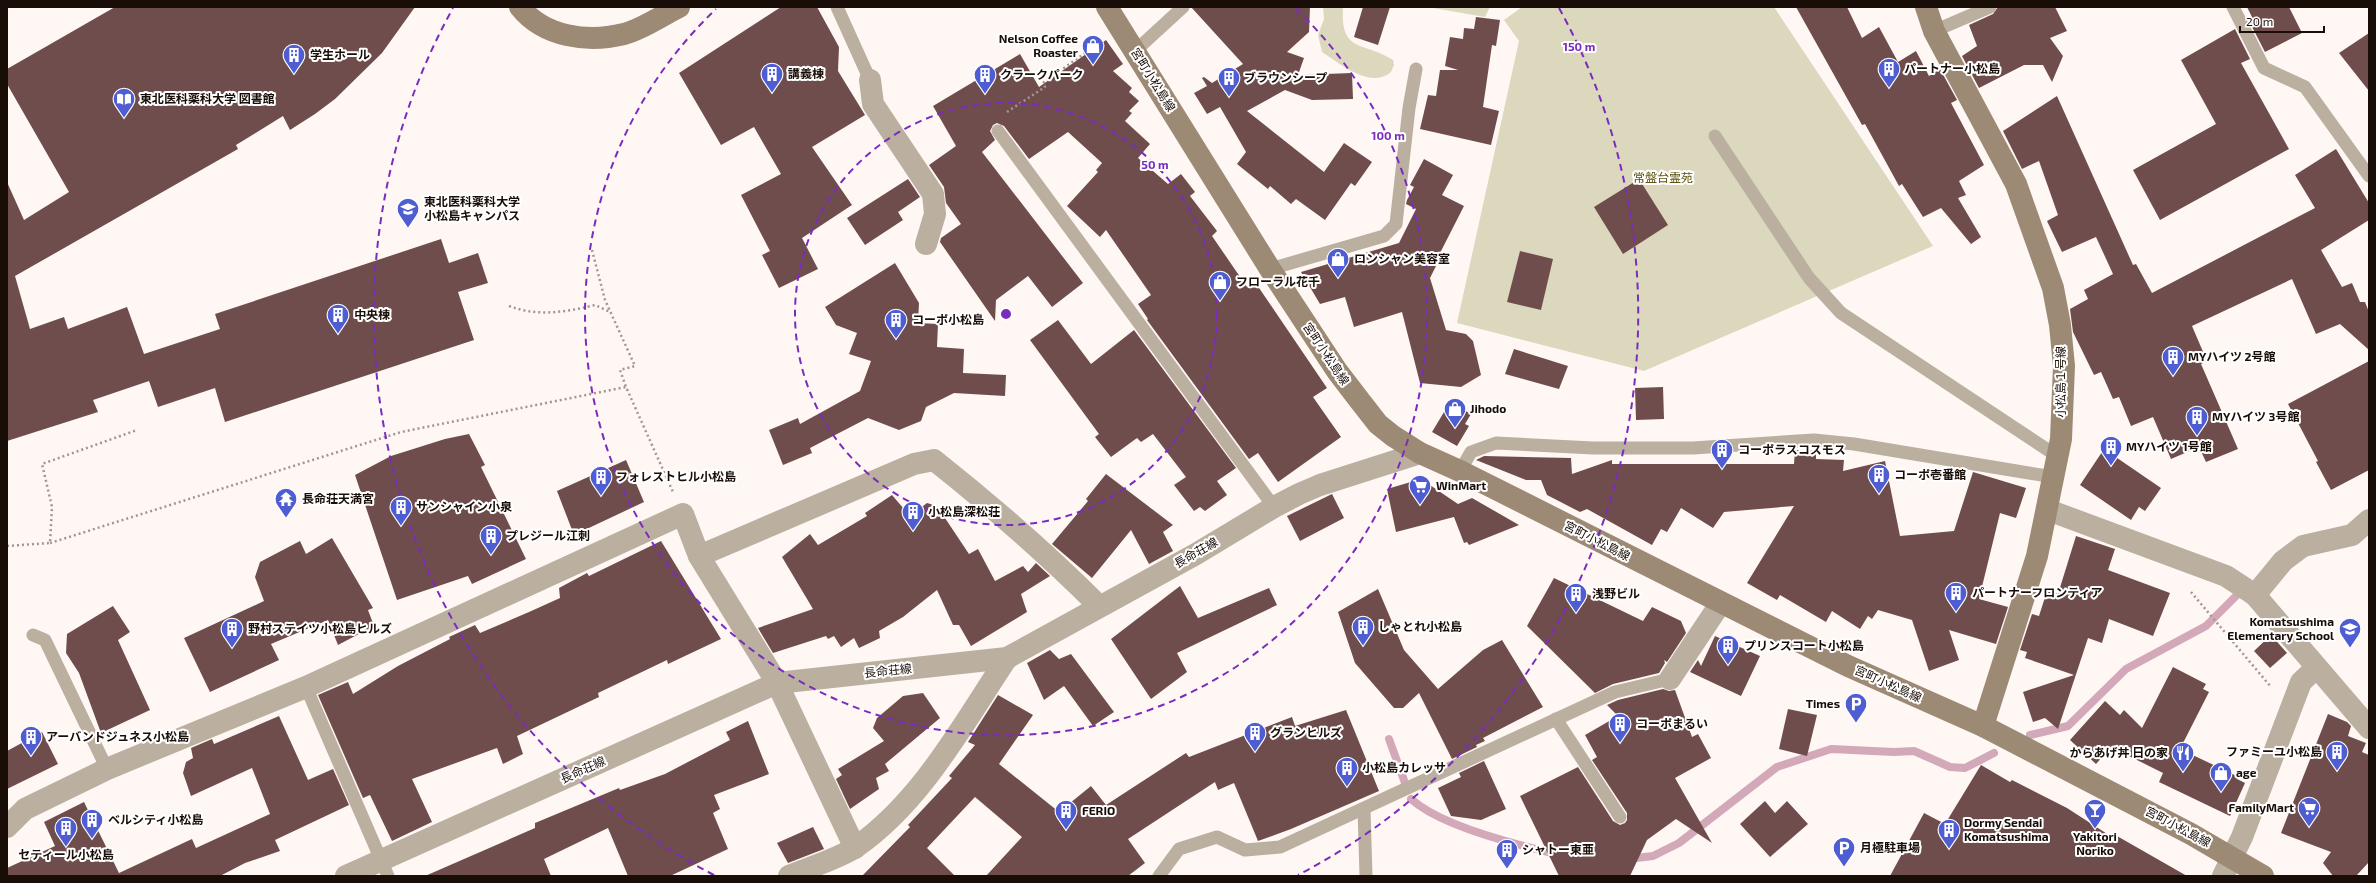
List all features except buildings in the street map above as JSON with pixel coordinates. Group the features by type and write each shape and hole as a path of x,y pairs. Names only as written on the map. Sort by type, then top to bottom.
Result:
{"street":[{"path":"520,7 539,25 562,35 592,37 624,34 679,7"},
{"name":"宮町小松島線","path":"1107,7 1270,269 1337,371 1378,424 1420,453 1460,471 1720,604 1848,666 1983,726 2232,856 2264,876"},
{"name":"小松島１号線","path":"1926,7 1934,31 2016,184 2053,288 2060,325 2064,366 2060,439 2048,510 2038,556 1983,726"},
{"path":"870,80 873,104 933,194 935,214 926,244"},
{"name":"長命荘線","path":"346,876 384,868 777,683 1007,658 1099,606 1196,554 1274,507 1320,485 1420,453"},
{"path":"699,556 914,464 934,460 992,506 1048,555 1099,606"},
{"path":"2048,510 2226,576 2255,595 2369,728"},
{"path":"7,827 25,809 107,770 306,687 683,514 699,556 777,683 855,848"},
{"path":"2255,595 2283,562 2303,546 2352,535 2369,520"},
{"path":"1670,679 1720,604"},
{"path":"789,876 855,848 901,808 941,757 1007,658"},
{"path":"2222,876 2232,856 2301,682 2316,668"}],"lane":[{"path":"837,7 870,80"},
{"path":"1134,52 1183,7"},
{"path":"1934,31 1990,7"},
{"path":"2232,7 2264,68 2305,88 2369,176"},
{"path":"1270,269 1384,236 1396,224 1409,108 1416,69"},
{"path":"998,131 1274,507"},
{"path":"1715,136 1809,278 1841,313 2057,456"},
{"path":"1460,471 1471,452 1496,443 1593,448 1693,448 1814,440 1854,444 2053,477"},
{"path":"33,635 45,640 107,770"},
{"path":"1159,876 1179,849 1217,837 1245,850 1280,847 1615,692 1670,679"},
{"path":"306,687 384,868"},
{"path":"1556,719 1620,817"},
{"path":"1364,809 1366,876"}],"path":[{"path":"998,131 1000,119 1045,87 1043,84 1120,28"},
{"path":"592,250 604,300 635,366 620,370 626,387 683,514"},
{"path":"509,306 524,312 540,314 576,310 595,305 610,312"},
{"path":"7,546 50,543 401,432 626,387"},
{"path":"50,543 52,507 42,464 138,430"},
{"path":"2209,613 2268,681 2287,718"}],"green space":[{"path":"1323,7 1343,7 1345,32 1350,39 1356,44 1393,60 1394,65 1391,72 1383,77 1374,78 1365,76 1346,68 1322,52 1318,35 1324,19"},
{"path":"1409,7 1490,7 1485,17 1433,8"},
{"name":"常盤台霊苑","path":"1522,7 1774,7 1933,246 1644,371 1457,323 1519,41 1504,20"}],"waterway":[{"path":"2030,735 2068,726 2126,669 2206,626 2236,596"},
{"path":"1389,739 1405,783"},
{"path":"1628,859 1653,856 1679,843 1777,767 1831,749 1894,752 1914,751 1950,767 1965,768 1994,753"},
{"path":"1411,799 1424,809 1460,826 1501,840 1557,854"}],"place":[{"name":"Nelson Coffee Roaster","path":"1093,66"},
{"name":"学生ホール","path":"294,74"},
{"name":"パートナー小松島","path":"1889,88"},
{"name":"講義棟","path":"772,94"},
{"name":"クラークパーク","path":"985,94"},
{"name":"ブラウンシープ","path":"1229,98"},
{"name":"東北医科薬科大学 図書館","path":"124,118"},
{"name":"東北医科薬科大学 小松島キャンパス","path":"408,228"},
{"name":"ロンシャン美容室","path":"1338,278"},
{"name":"フローラル花千","path":"1220,302"},
{"name":"中央棟","path":"338,334"},
{"name":"コーポ小松島","path":"896,340"},
{"name":"MYハイツ 2号館","path":"2173,376"},
{"name":"Jihodo","path":"1455,428"},
{"name":"MYハイツ 3号館","path":"2197,436"},
{"name":"MYハイツ 1号館","path":"2111,466"},
{"name":"コーポラスコスモス","path":"1722,470"},
{"name":"コーポ壱番館","path":"1879,494"},
{"name":"フォレストヒル小松島","path":"601,496"},
{"name":"WinMart","path":"1420,506"},
{"name":"長命荘天満宮","path":"286,518"},
{"name":"サンシャイン小泉","path":"401,526"},
{"name":"小松島深松荘","path":"913,532"},
{"name":"プレジール江刺","path":"491,556"},
{"name":"パートナーフロンティア","path":"1956,612"},
{"name":"浅野ビル","path":"1576,614"},
{"name":"しゃとれ小松島","path":"1363,646"},
{"name":"野村ステイツ小松島ヒルズ","path":"232,648"},
{"name":"Komatsushima Elementary School","path":"2350,648"},
{"name":"プリンスコート小松島","path":"1728,666"},
{"name":"Times","path":"1856,724"},
{"name":"コーポまるい","path":"1620,744"},
{"name":"グランヒルズ","path":"1255,752"},
{"name":"アーバンドジュネス小松島","path":"31,756"},
{"name":"からあげ丼 日の家","path":"2183,772"},
{"name":"ファミーユ小松島","path":"2337,772"},
{"name":"小松島カレッサ","path":"1347,788"},
{"name":"age","path":"2221,792"},
{"name":"FamilyMart","path":"2309,828"},
{"name":"FERIO","path":"1066,830"},
{"name":"Yakitori Noriko","path":"2095,830"},
{"name":"ベルシティ小松島","path":"92,840"},
{"name":"セティール小松島","path":"66,848"},
{"name":"Dormy Sendai Komatsushima","path":"1949,850"},
{"name":"月極駐車場","path":"1844,868"},
{"name":"シャトー東亜","path":"1507,870"}]}
